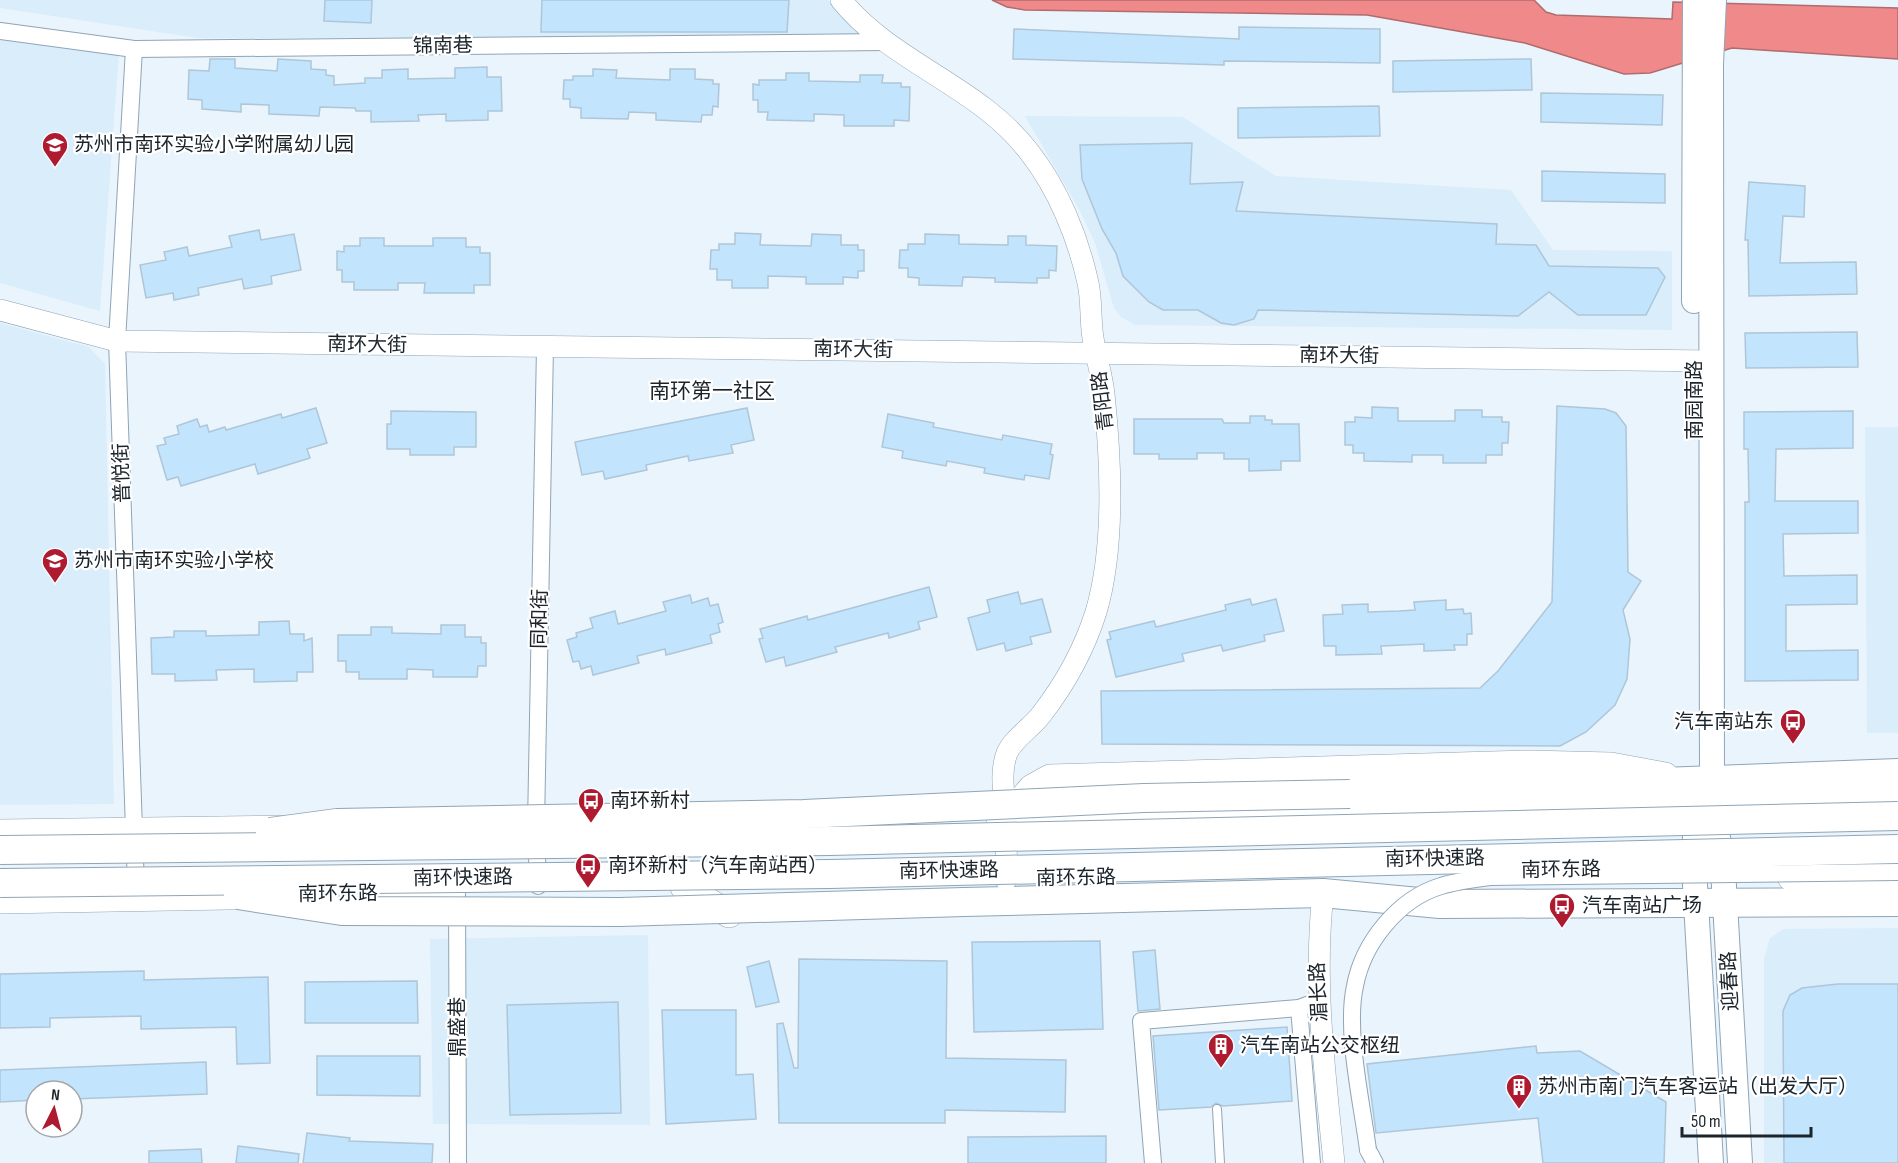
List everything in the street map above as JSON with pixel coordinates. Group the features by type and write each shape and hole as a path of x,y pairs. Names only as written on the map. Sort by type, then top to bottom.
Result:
{"highway":[{"path":"1704,791 1898,773"},
{"path":"144,840 337,823 804,814 1144,798 1704,791 1898,796"},
{"name":"南环快速路","path":"0,850 144,840 830,841 1898,816"},
{"name":"南环快速路","path":"0,883 145,890 1898,849"},
{"path":"145,890 342,910 620,912 1323,893 1440,904 1898,902"}],"main road":[{"name":"南园南路","path":"1695,0 1702,67 1704,791"},
{"name":"南园南路","path":"1702,67 1714,0"},
{"path":"1006,818 1032,788 1050,778 1530,764 1611,766 1704,791"},
{"path":"0,833 144,840 536,825 1510,808 1704,791 1898,782"},
{"name":"迎春路","path":"1704,791 1708,858 1725,902 1740,1163"},
{"path":"1708,858 1898,844"},
{"name":"迎春路","path":"1708,858 1696,902 1711,1163"},
{"name":"南环东路","path":"0,900 145,890 457,892 1006,880 1708,858 1898,889"},
{"path":"684,887 732,916 773,917 1251,904 1323,893"}],"street":[{"name":"青阳路","path":"841,0 853,16 907,58 974,98 1008,126 1030,153 1054,189 1075,241 1088,283 1096,352 1104,391 1107,440 1107,561 1096,612 1075,665 1041,716 1007,751 1002,782 1006,818 1006,880"},
{"name":"锦南巷","path":"0,32 134,49 887,42"},
{"name":"普悦街","path":"134,49 117,341 145,890"},
{"name":"南环大街","path":"0,310 117,341 1703,361"},
{"name":"同和街","path":"538,890 536,825 545,347"},
{"path":"1371,1157 1353,1034 1354,987 1366,953 1377,936 1390,919 1423,894 1448,884 1490,878 1898,872"},
{"name":"鼎盛巷","path":"457,892 458,1163"},
{"name":"湄长路","path":"1323,893 1309,1005 1334,1163"},
{"path":"1153,1163 1141,1021 1211,1020 1309,1005 1312,1163"}],"lane":[{"path":"1217,1109 1220,1163"}],"shaded area":[{"path":"0,0 828,0 863,37 198,38 0,8"},
{"path":"992,0 1534,0 1546,12 1556,15 1672,19 1673,2 1898,8 1898,59 1732,48 1650,73 1624,74 1525,43 1367,15 1025,10 1007,7"},
{"name":"苏州市南环实验小学附属幼儿园","path":"0,38 119,53 100,311 0,283"},
{"path":"1025,116 1183,117 1276,176 1511,190 1553,250 1672,251 1672,330 1135,325 1121,317 1114,308 1095,243 1080,211"},
{"name":"苏州市南环实验小学校","path":"0,323 89,347 105,364 114,804 0,805"},
{"path":"1865,427 1898,427 1898,733 1867,733"},
{"path":"1898,928 1898,1163 1764,1163 1764,959 1770,938 1784,929"},
{"path":"648,935 650,1125 433,1124 430,939"}],"building":[{"path":"325,0 372,0 371,23 324,21"},
{"path":"542,0 789,0 787,32 541,32"},
{"path":"1239,27 1380,29 1380,63 1224,61 1224,65 1013,59 1014,29 1239,39"},
{"path":"210,59 235,59 235,68 277,71 278,59 311,61 311,69 326,70 326,75 334,76 334,85 365,83 365,78 382,78 382,70 408,69 408,79 455,78 455,68 487,67 487,77 501,77 502,111 488,111 488,120 446,121 446,114 418,115 419,121 371,122 371,111 356,111 355,108 320,107 319,116 269,114 269,105 241,104 241,112 202,109 202,100 188,99 189,70 209,71"},
{"path":"1531,59 1532,90 1393,92 1393,61"},
{"path":"593,69 617,70 616,78 670,80 670,69 695,69 695,79 713,80 713,84 719,84 718,107 713,106 712,115 702,115 701,122 656,120 656,113 629,112 628,119 581,118 581,108 570,107 570,99 563,99 564,80 573,80 573,76 593,76"},
{"path":"786,73 809,73 809,81 860,82 860,75 883,75 882,83 901,83 901,87 910,87 909,121 894,120 894,126 844,126 844,115 814,114 814,121 767,120 768,112 758,112 758,100 753,100 753,84 759,85 759,80 786,80"},
{"path":"1541,93 1663,95 1662,125 1541,122"},
{"path":"1379,106 1380,136 1238,138 1238,108"},
{"path":"1192,143 1190,184 1243,182 1236,211 1497,224 1496,244 1536,245 1549,266 1658,268 1665,277 1646,315 1578,315 1549,292 1518,316 1258,310 1254,319 1234,325 1221,323 1198,310 1163,310 1149,302 1123,276 1116,253 1102,229 1082,179 1080,145"},
{"path":"1542,171 1665,174 1665,203 1542,201"},
{"path":"1749,182 1805,186 1804,217 1783,216 1780,263 1856,262 1857,294 1749,296 1748,240 1745,240"},
{"path":"259,230 261,240 294,234 301,270 271,276 272,284 244,289 242,279 198,288 199,295 174,300 173,293 146,298 140,265 166,260 164,252 187,247 189,256 232,247 229,236"},
{"path":"735,233 761,234 760,245 811,246 812,234 841,235 841,245 858,245 858,250 864,250 864,271 858,271 858,278 843,277 843,284 806,284 806,277 768,276 768,288 732,288 732,280 717,280 717,269 710,269 711,250 719,250 719,244 735,244"},
{"path":"925,234 959,235 959,244 1008,245 1008,236 1026,236 1026,245 1057,246 1056,271 1049,270 1049,278 1037,278 1037,283 995,282 995,278 963,277 962,286 919,285 919,278 908,277 908,268 899,268 900,250 908,250 908,244 925,244"},
{"path":"360,238 384,238 384,246 433,246 433,238 466,238 466,247 480,247 480,253 490,253 490,285 474,285 474,293 424,293 425,283 398,283 398,290 354,290 354,282 342,282 342,270 337,270 337,251 344,252 344,246 360,246"},
{"path":"1857,332 1858,367 1746,368 1745,333"},
{"path":"1557,406 1605,409 1616,413 1626,426 1628,572 1641,581 1623,610 1630,639 1627,679 1615,705 1586,732 1560,746 1102,744 1101,691 1480,688 1498,671 1552,602"},
{"path":"1372,407 1398,408 1398,421 1455,421 1455,410 1482,410 1482,417 1502,417 1502,422 1509,422 1508,443 1502,443 1502,455 1486,455 1486,463 1443,463 1443,455 1412,455 1412,462 1364,461 1364,453 1353,453 1353,445 1345,445 1345,422 1355,422 1355,417 1372,418"},
{"path":"316,408 327,443 307,449 310,458 258,474 255,464 181,486 178,477 167,480 157,446 166,444 164,438 179,434 177,426 197,419 200,427 207,425 209,432 225,427 226,430 281,414 282,418"},
{"path":"747,408 754,440 731,445 733,453 689,461 688,456 646,465 647,470 605,479 603,471 582,475 575,442"},
{"path":"391,411 476,412 476,447 454,447 454,455 410,455 410,449 387,449 387,424 391,424"},
{"path":"1853,411 1853,448 1776,449 1775,501 1858,501 1858,533 1783,534 1784,576 1857,575 1857,604 1786,605 1786,651 1858,650 1858,680 1745,681 1745,502 1749,502 1748,449 1744,449 1744,412"},
{"path":"888,414 934,423 933,427 1002,440 1003,435 1052,444 1050,454 1053,455 1049,479 1025,475 1024,480 984,473 985,468 947,461 946,466 902,458 903,451 882,447"},
{"path":"1250,416 1265,416 1265,420 1272,420 1272,424 1299,424 1300,461 1281,461 1281,470 1249,471 1249,459 1224,459 1224,453 1197,453 1197,459 1159,459 1159,454 1134,454 1134,419 1222,419 1224,423 1250,423"},
{"path":"929,587 937,617 918,622 920,629 889,638 888,633 835,647 837,652 786,666 784,657 766,662 759,639 763,638 760,629 807,616 808,620"},
{"path":"1018,592 1021,604 1042,599 1051,632 1030,637 1032,644 1006,651 1004,643 977,650 968,618 990,612 987,600"},
{"path":"690,595 692,603 708,598 710,606 718,604 723,622 718,624 720,632 710,635 712,643 666,655 665,649 637,656 639,663 593,675 591,666 581,669 579,661 573,662 567,640 577,637 576,633 593,628 590,618 615,611 618,624 666,611 663,602"},
{"path":"1250,599 1252,605 1276,599 1284,631 1264,635 1265,641 1223,651 1221,645 1182,654 1184,661 1116,677 1107,640 1111,639 1109,632 1154,621 1156,627 1226,610 1225,605"},
{"path":"1446,600 1446,610 1463,609 1464,614 1471,613 1472,634 1467,634 1467,645 1454,645 1455,650 1424,651 1424,644 1381,646 1382,654 1336,655 1336,646 1324,646 1323,615 1343,614 1342,605 1368,604 1368,612 1399,611 1415,610 1414,602"},
{"path":"289,621 290,634 304,634 304,641 312,638 313,672 297,672 297,681 254,682 254,669 216,670 217,680 175,681 175,674 152,674 151,638 174,637 174,631 206,631 206,636 259,635 259,622"},
{"path":"441,625 465,625 465,637 481,637 481,643 486,643 486,666 478,666 477,677 433,677 433,670 407,669 407,679 359,679 359,672 346,672 346,661 338,661 338,635 371,635 371,627 392,627 392,633 441,634"},
{"path":"1100,941 1103,1029 974,1032 972,942"},
{"path":"1155,950 1160,1009 1138,1011 1133,952"},
{"path":"799,959 947,961 946,1058 1066,1060 1065,1112 945,1110 945,1123 779,1123 777,1024 783,1023 794,1068 798,1068"},
{"path":"769,961 779,1002 756,1007 747,967"},
{"path":"144,971 144,980 268,977 270,1063 237,1064 236,1027 141,1029 141,1016 50,1018 50,1027 0,1028 0,974"},
{"path":"417,981 418,1023 305,1023 305,982"},
{"path":"1838,984 1898,984 1898,1163 1784,1163 1783,1011 1790,995 1802,988"},
{"path":"618,1002 621,1113 510,1115 507,1005"},
{"path":"662,1010 736,1010 736,1075 753,1074 756,1119 666,1124"},
{"name":"汽车南站公交枢纽","path":"1287,1027 1292,1101 1223,1106 1216,1103 1211,1107 1159,1110 1153,1036"},
{"name":"苏州市南门汽车客运站（出发大厅）","path":"1536,1046 1537,1053 1580,1051 1666,1102 1664,1163 1543,1163 1538,1118 1376,1133 1367,1064"},
{"path":"317,1056 420,1056 420,1096 317,1095"},
{"path":"206,1062 207,1094 84,1099 84,1079 24,1079 24,1101 0,1102 0,1070"},
{"path":"307,1133 350,1138 349,1141 433,1144 432,1163 303,1163"},
{"path":"1106,1136 1106,1163 968,1163 968,1137"},
{"path":"238,1146 299,1154 298,1163 236,1163"},
{"path":"201,1149 202,1163 149,1163 149,1151"}],"place":[{"name":"苏州市南环实验小学附属幼儿园","path":"55,168"},
{"name":"苏州市南环实验小学校","path":"55,584"},
{"name":"汽车南站东","path":"1793,745"},
{"name":"南环新村","path":"591,824"},
{"name":"南环新村（汽车南站西）","path":"588,889"},
{"name":"汽车南站广场","path":"1562,929"},
{"name":"汽车南站公交枢纽","path":"1221,1069"},
{"name":"苏州市南门汽车客运站（出发大厅）","path":"1519,1110"}],"district":[{"name":"南环第一社区","path":"712,391"}]}
